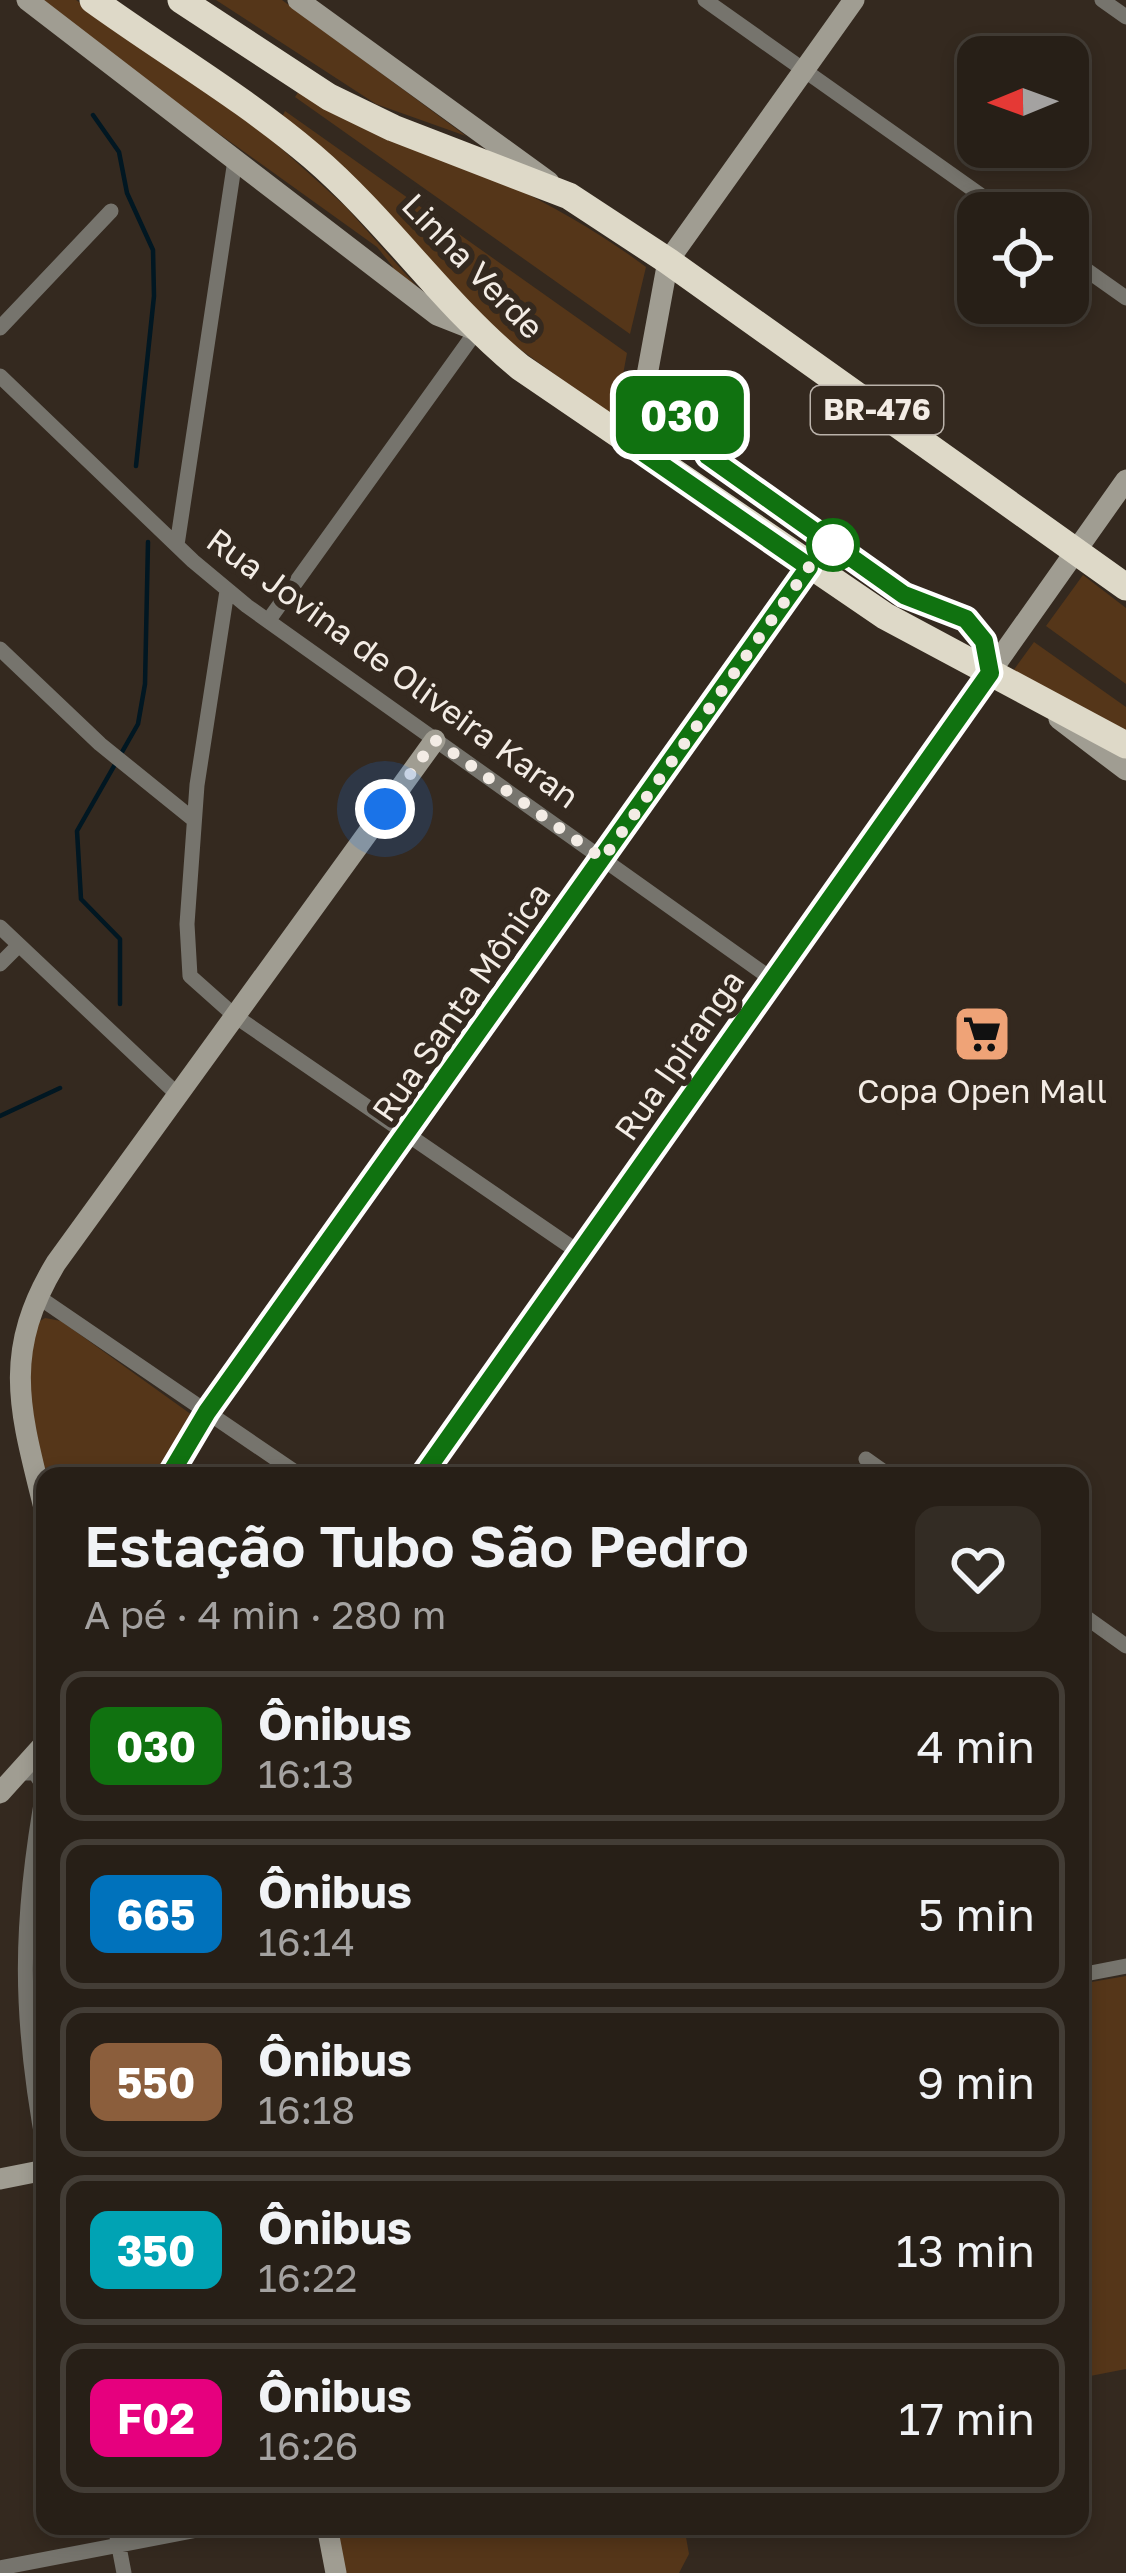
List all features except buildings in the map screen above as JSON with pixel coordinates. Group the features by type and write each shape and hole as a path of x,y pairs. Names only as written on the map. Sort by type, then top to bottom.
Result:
{"highway":[{"name":"Linha Verde","path":"93,0 314,158 477,330 520,367 884,616 1126,745"},
{"name":"Linha Verde","path":"182,0 329,97 393,128 569,196 1126,586"}],"main road":[{"path":"27,0 437,316 477,330"},
{"path":"298,0 569,196"},
{"path":"634,446 668,261 854,0"},
{"name":"Rua Ipiranga","path":"428,1467 1126,480"},
{"name":"Rua Santa Mônica","path":"174,1467 207,1412 809,567"},
{"path":"1021,689 1126,770"},
{"path":"36,1475 18,1368 21,1342 37,1297 56,1263 435,740"},
{"path":"0,1793 36,1754"},
{"path":"0,2179 36,2172"},
{"path":"329,2535 336,2573"}],"street":[{"path":"705,0 976,192"},
{"path":"1102,0 1126,16"},
{"path":"176,545 235,160"},
{"path":"0,328 111,211"},
{"path":"1089,272 1126,298"},
{"path":"268,621 477,330"},
{"name":"Rua Jovina de Oliveira Karan","path":"0,376 227,591 773,980"},
{"path":"227,591 194,820 187,964 196,985 580,1253"},
{"path":"0,649 100,744 194,820"},
{"path":"0,927 178,1095"},
{"path":"0,964 19,945"},
{"path":"37,1297 288,1467"},
{"path":"866,1459 877,1467"},
{"path":"1089,1619 1126,1646"},
{"path":"21,1773 36,1774"},
{"path":"36,1824 23,1945 27,2034 36,2094"},
{"path":"1089,1973 1126,1966"},
{"path":"117,2535 124,2573"},
{"path":"0,2568 171,2535"}],"shaded area":[{"path":"43,0 76,0 263,132 345,206 427,298 389,274 393,267 377,247 137,75"},
{"path":"216,0 282,0 466,136 376,104"},
{"path":"299,91 522,191 646,267 630,334 295,97"},
{"path":"285,111 627,353 615,418 503,337 282,117"},
{"path":"1083,575 1126,608 1126,684 1046,626"},
{"path":"1034,642 1126,707 1126,731 1013,671"},
{"path":"45,1318 61,1321 192,1415 160,1467 43,1467 26,1379 37,1323"},
{"path":"1126,1976 1126,2369 1089,2376 1089,1982"},
{"path":"337,2535 686,2535 689,2554 679,2573 344,2573"}],"waterway":[{"path":"93,115 119,152 127,193 153,250 154,296 136,466"},
{"path":"120,1004 120,939 81,899 77,831 138,724 145,684 148,542"},
{"path":"0,1116 60,1088"}],"bus line":[{"name":"030","path":"174,1467 207,1412 809,567 634,446 640,414 662,407 689,422 708,456 904,595 966,619 984,641 990,673 428,1467"}],"place":[{"name":"Copa Open Mall","path":"982,1034"}],"route":[{"path":"385,809 435,740 603,859 809,567 833,545"}]}
